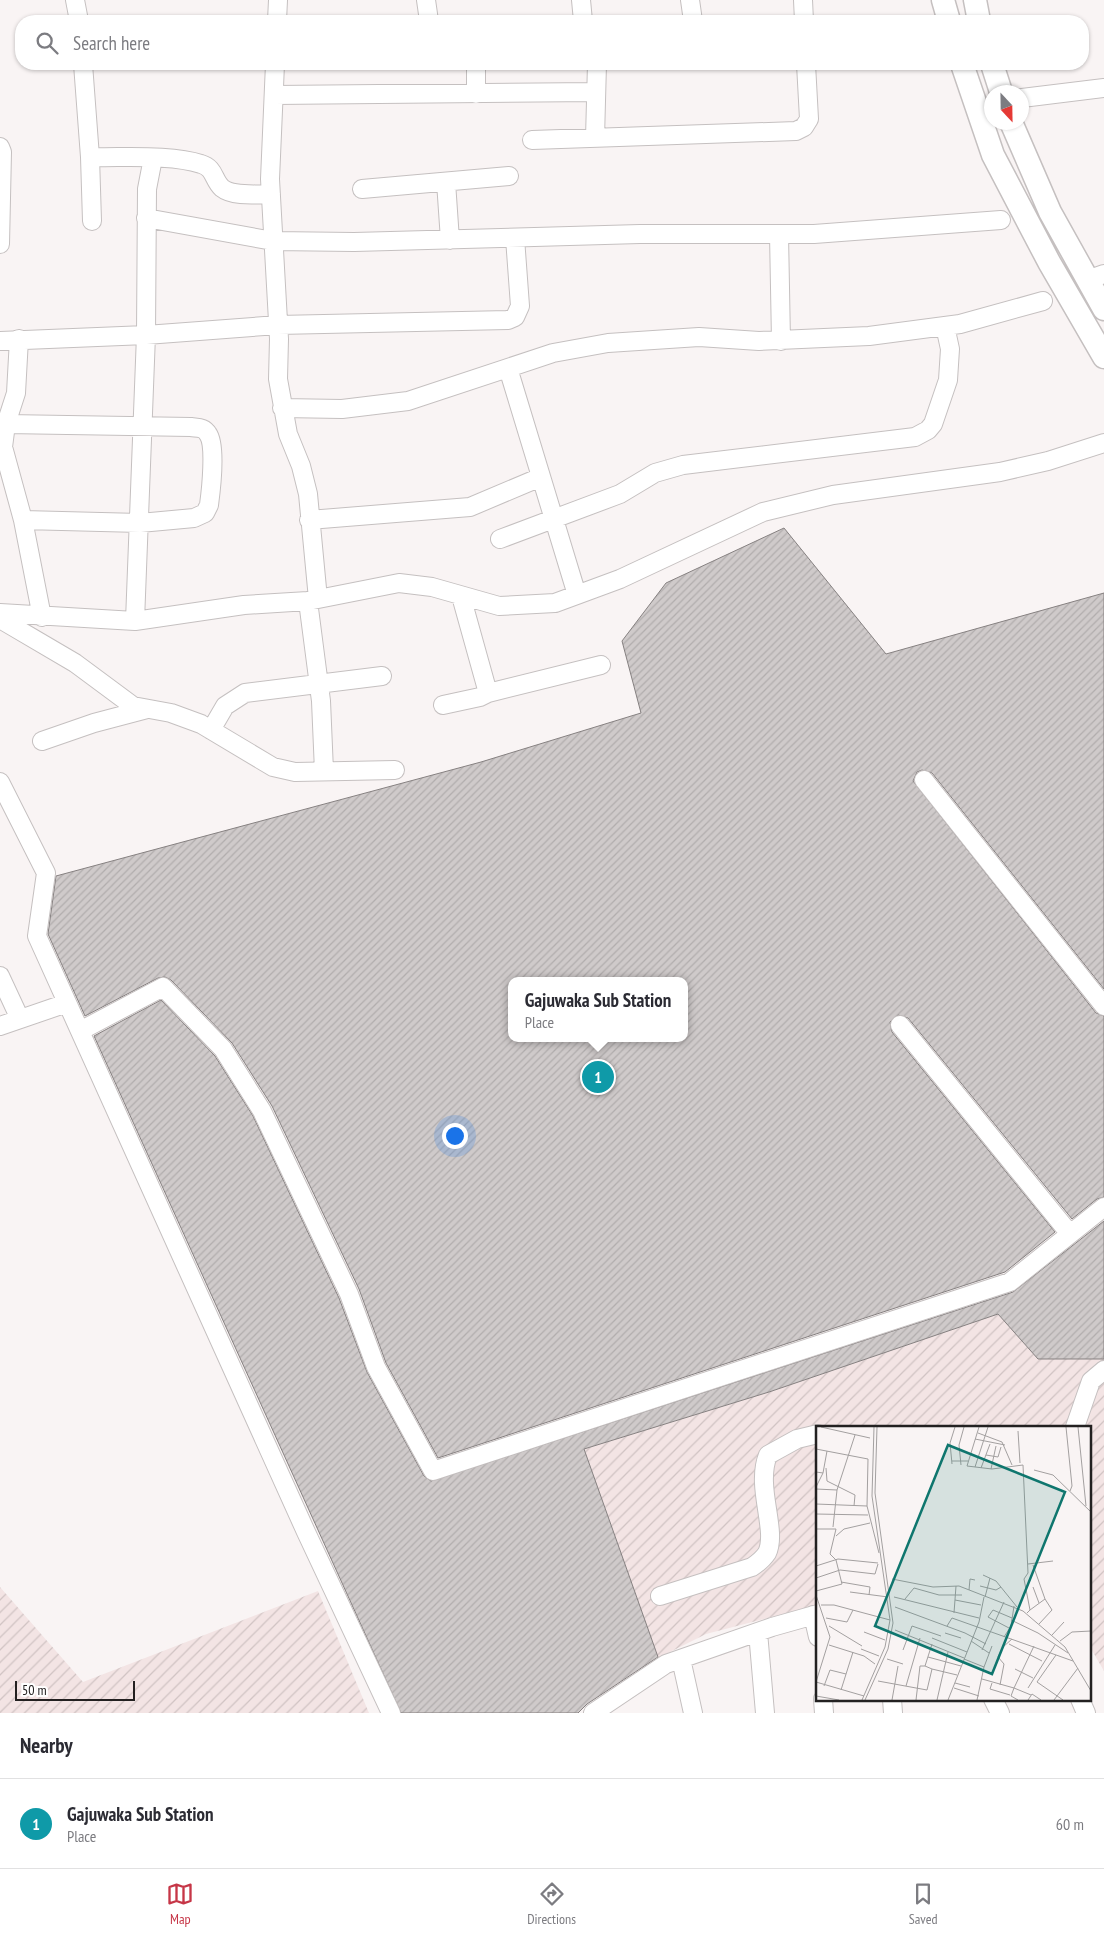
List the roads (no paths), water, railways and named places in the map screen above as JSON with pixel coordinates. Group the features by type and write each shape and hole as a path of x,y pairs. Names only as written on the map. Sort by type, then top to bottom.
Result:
{"main road":[{"path":"943,0 947,15"},
{"path":"975,0 978,15"},
{"path":"964,70 993,155 1049,262 1104,357"},
{"path":"994,70 999,85"},
{"path":"1014,130 1050,212 1095,277 1104,309"}],"street":[{"path":"75,0 78,15"},
{"path":"277,15 278,0"},
{"path":"426,0 428,15"},
{"path":"581,0 582,15"},
{"path":"690,0 691,15"},
{"path":"803,0 804,15"},
{"path":"83,70 90,157 92,221"},
{"path":"275,70 271,194 278,325 278,379 282,408 308,494 324,772"},
{"path":"476,70 476,94"},
{"path":"595,138 597,70"},
{"path":"532,140 796,131 804,126 808,119 806,70"},
{"path":"1029,97 1104,88"},
{"path":"274,95 596,92"},
{"path":"0,147 2,152 0,244"},
{"path":"90,157 154,158 206,166 212,170 218,184 224,190 233,193 271,194"},
{"path":"135,622 146,335 147,189 154,158"},
{"path":"362,189 509,176"},
{"path":"446,182 450,240"},
{"path":"146,218 274,241 450,240 640,234 814,234 1001,220"},
{"path":"779,234 781,341"},
{"path":"0,342 19,339 146,335 278,325 508,320 515,318 520,306 515,238"},
{"path":"282,408 342,409 408,401 553,353 608,343 699,337 781,341 869,336 946,326 988,318 1043,301"},
{"path":"500,539 620,494 655,473 683,465 914,437 928,430 933,424 948,380 950,349 946,326"},
{"path":"19,339 16,393 6,424 4,447 8,498 23,520 42,616"},
{"path":"508,368 577,595"},
{"path":"6,424 203,428 209,434 211,445 209,505 205,513 194,518 140,523 23,520"},
{"path":"0,613 135,622 244,606 313,600 399,583 432,587 499,606 555,603 620,579 763,512 833,495 1008,470 1048,461 1104,442"},
{"path":"309,520 443,511 470,507 541,477"},
{"path":"461,596 488,693"},
{"path":"0,618 74,663 127,702 147,709 171,713 211,730 273,767 295,772 395,770"},
{"path":"443,705 602,665"},
{"path":"211,730 225,706 237,696 267,690 382,676"},
{"path":"42,741 94,723 147,709"},
{"path":"924,780 1104,1006"},
{"path":"0,782 46,873 37,936 306,1532 391,1713"},
{"path":"0,976 20,1019"},
{"path":"80,1031 163,987 223,1049 262,1111 349,1294 376,1366 433,1472 1010,1282 1104,1207"},
{"path":"0,1026 67,1003"},
{"path":"900,1025 1070,1234"},
{"path":"1075,1426 1090,1381 1104,1370"},
{"path":"660,1596 752,1567 762,1560 770,1545 762,1478 768,1455 797,1439 816,1434"},
{"path":"593,1713 666,1664 758,1632 816,1615"},
{"path":"758,1632 765,1713"},
{"path":"681,1659 693,1713"},
{"path":"823,1700 824,1713"},
{"path":"892,1700 893,1713"},
{"path":"994,1700 1000,1713"},
{"path":"1080,1700 1086,1713"}],"place":[{"name":"Gajuwaka Sub Station","path":"598,1077"}]}
